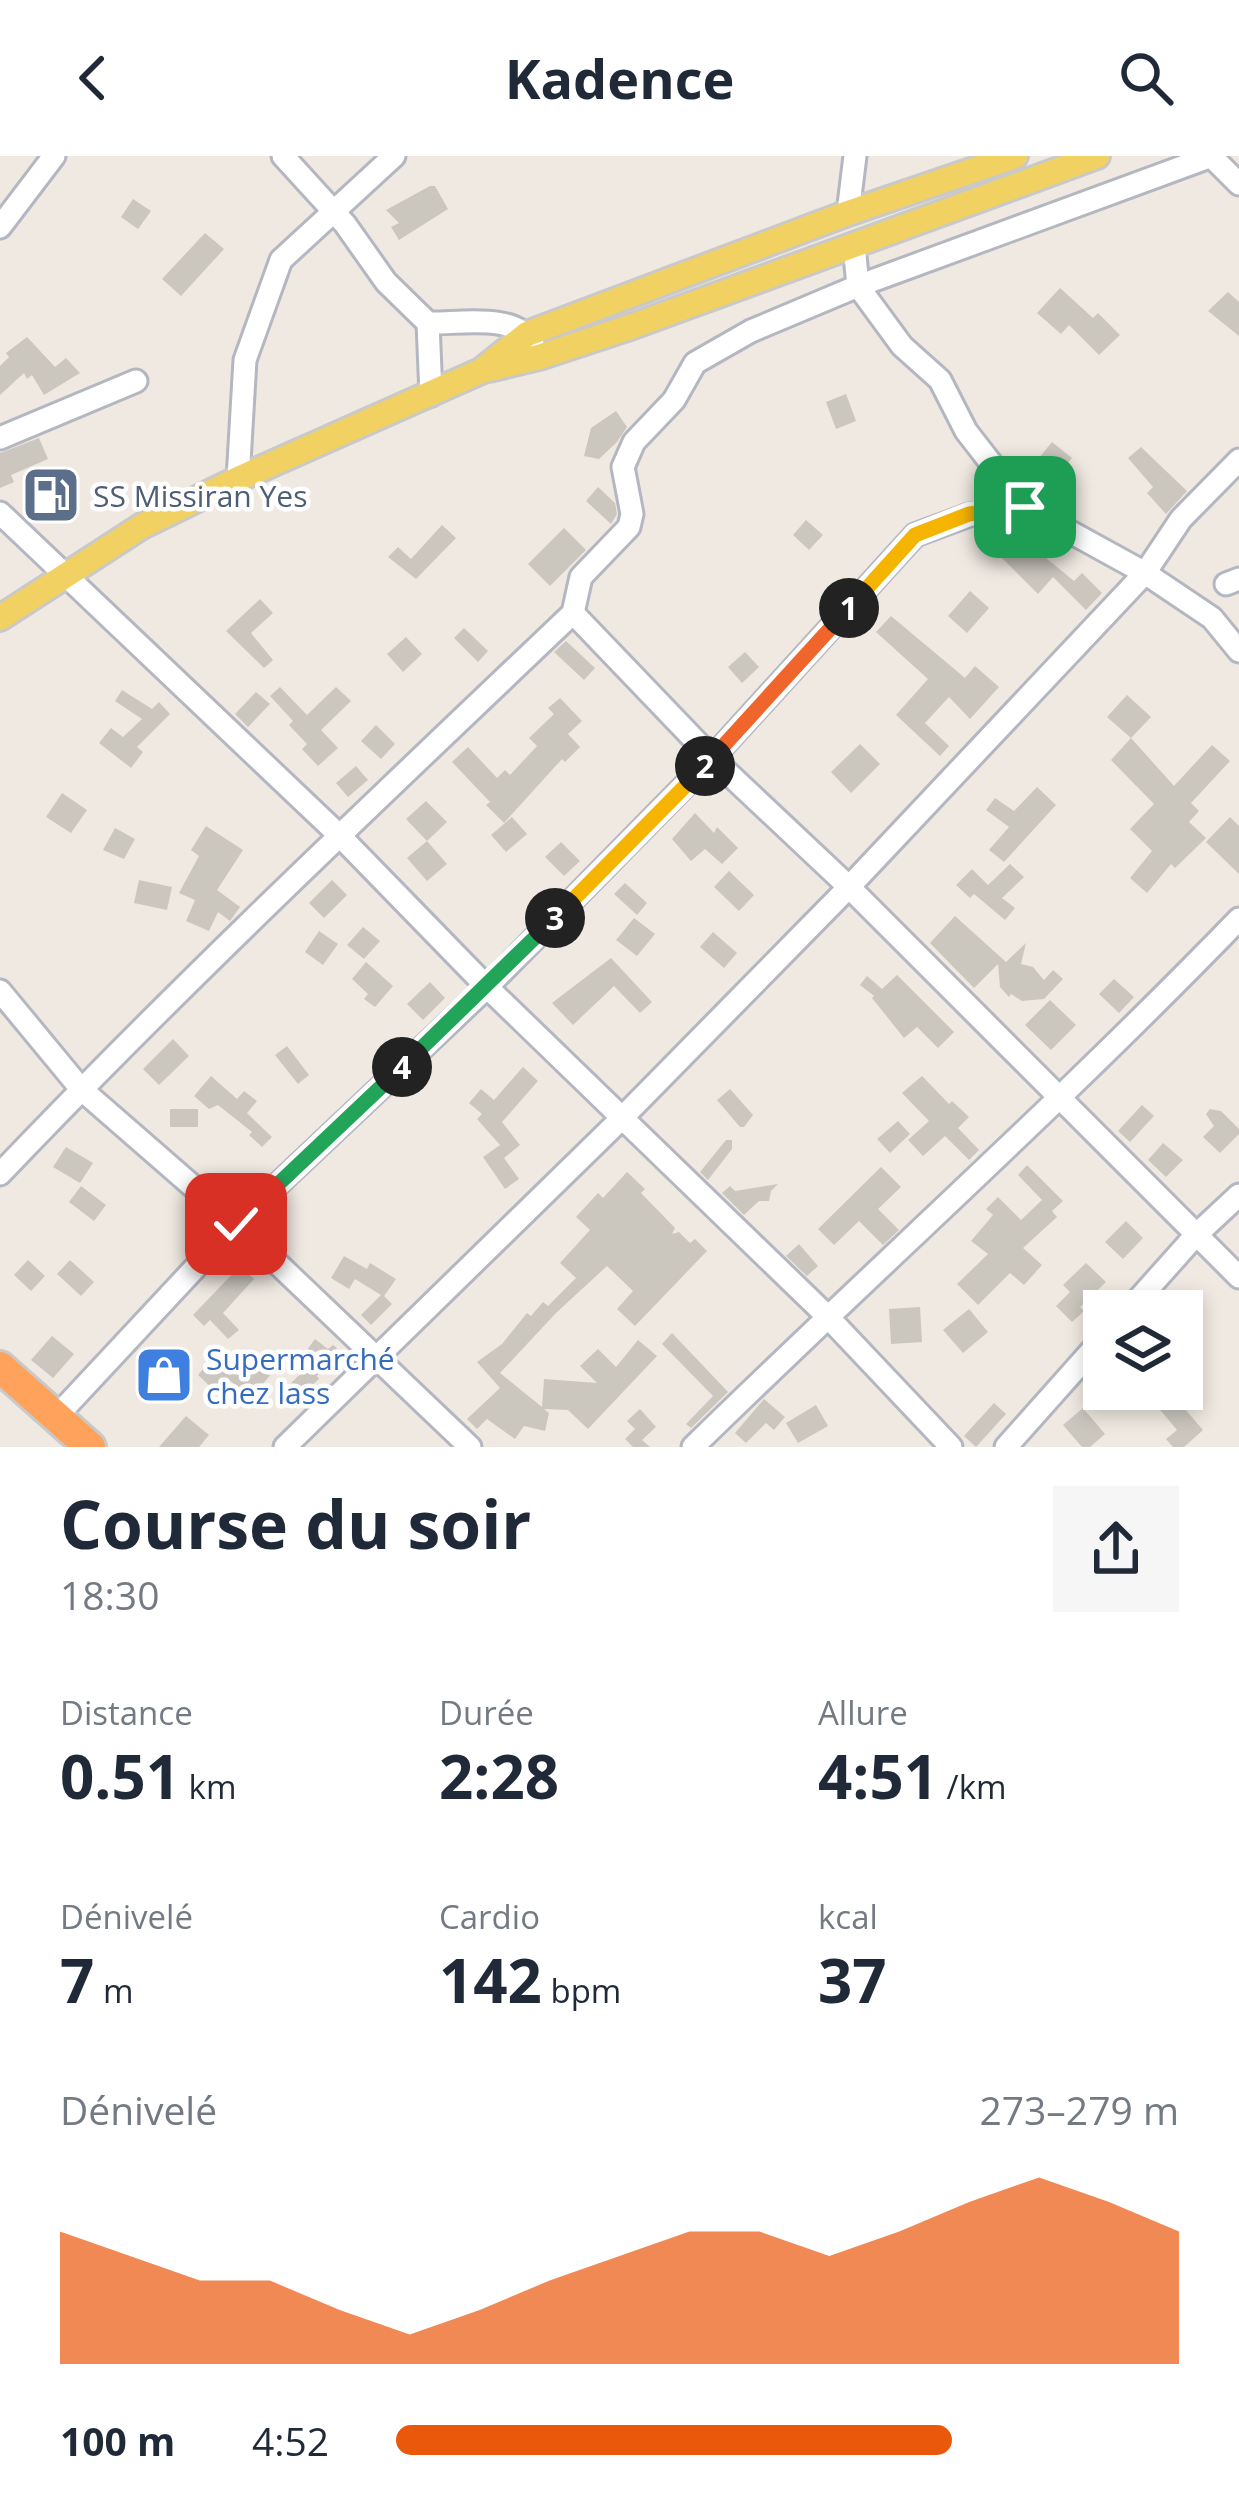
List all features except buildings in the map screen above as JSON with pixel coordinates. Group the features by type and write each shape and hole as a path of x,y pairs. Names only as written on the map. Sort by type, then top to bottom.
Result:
{"highway":[{"path":"0,1367 90,1447"}],"main road":[{"path":"0,618 142,526 431,395 481,370 527,334 848,213 1015,156"},
{"path":"481,370 539,357 1097,156"}],"street":[{"path":"0,227 54,156"},
{"path":"283,156 333,210 386,282 428,323 431,395"},
{"path":"238,479 245,360 281,260 394,156"},
{"path":"848,213 855,156"},
{"path":"0,1174 81,1089 573,614 581,577 628,527 632,514 623,467 634,442 674,400 695,362 751,331 858,286 1212,156 1239,184"},
{"path":"854,245 858,286 902,346 940,380 966,431 1025,507 1144,573 1212,618 1239,651"},
{"path":"428,323 506,324 527,334 539,357"},
{"path":"0,438 136,381"},
{"path":"285,1447 621,1119 849,887 1144,573 1180,519 1239,460"},
{"path":"56,1418 236,1224 487,987 712,758 915,535 969,514 1025,507"},
{"path":"0,513 340,836 487,987 826,1316 951,1447"},
{"path":"573,614 712,758 849,887 1239,1277"},
{"path":"693,1447 826,1316 1059,1101 1239,919"},
{"path":"0,991 81,1089 236,1224 470,1447"},
{"path":"1147,1290 1239,1195"},
{"path":"1006,1447 1083,1361"}],"place":[{"name":"SS Missiran Yes","path":"51,495"},
{"name":"Supermarché chez lass","path":"164,1375"}],"route":[{"path":"236,1224 487,987 712,758 915,535 969,514 1025,507"}]}
